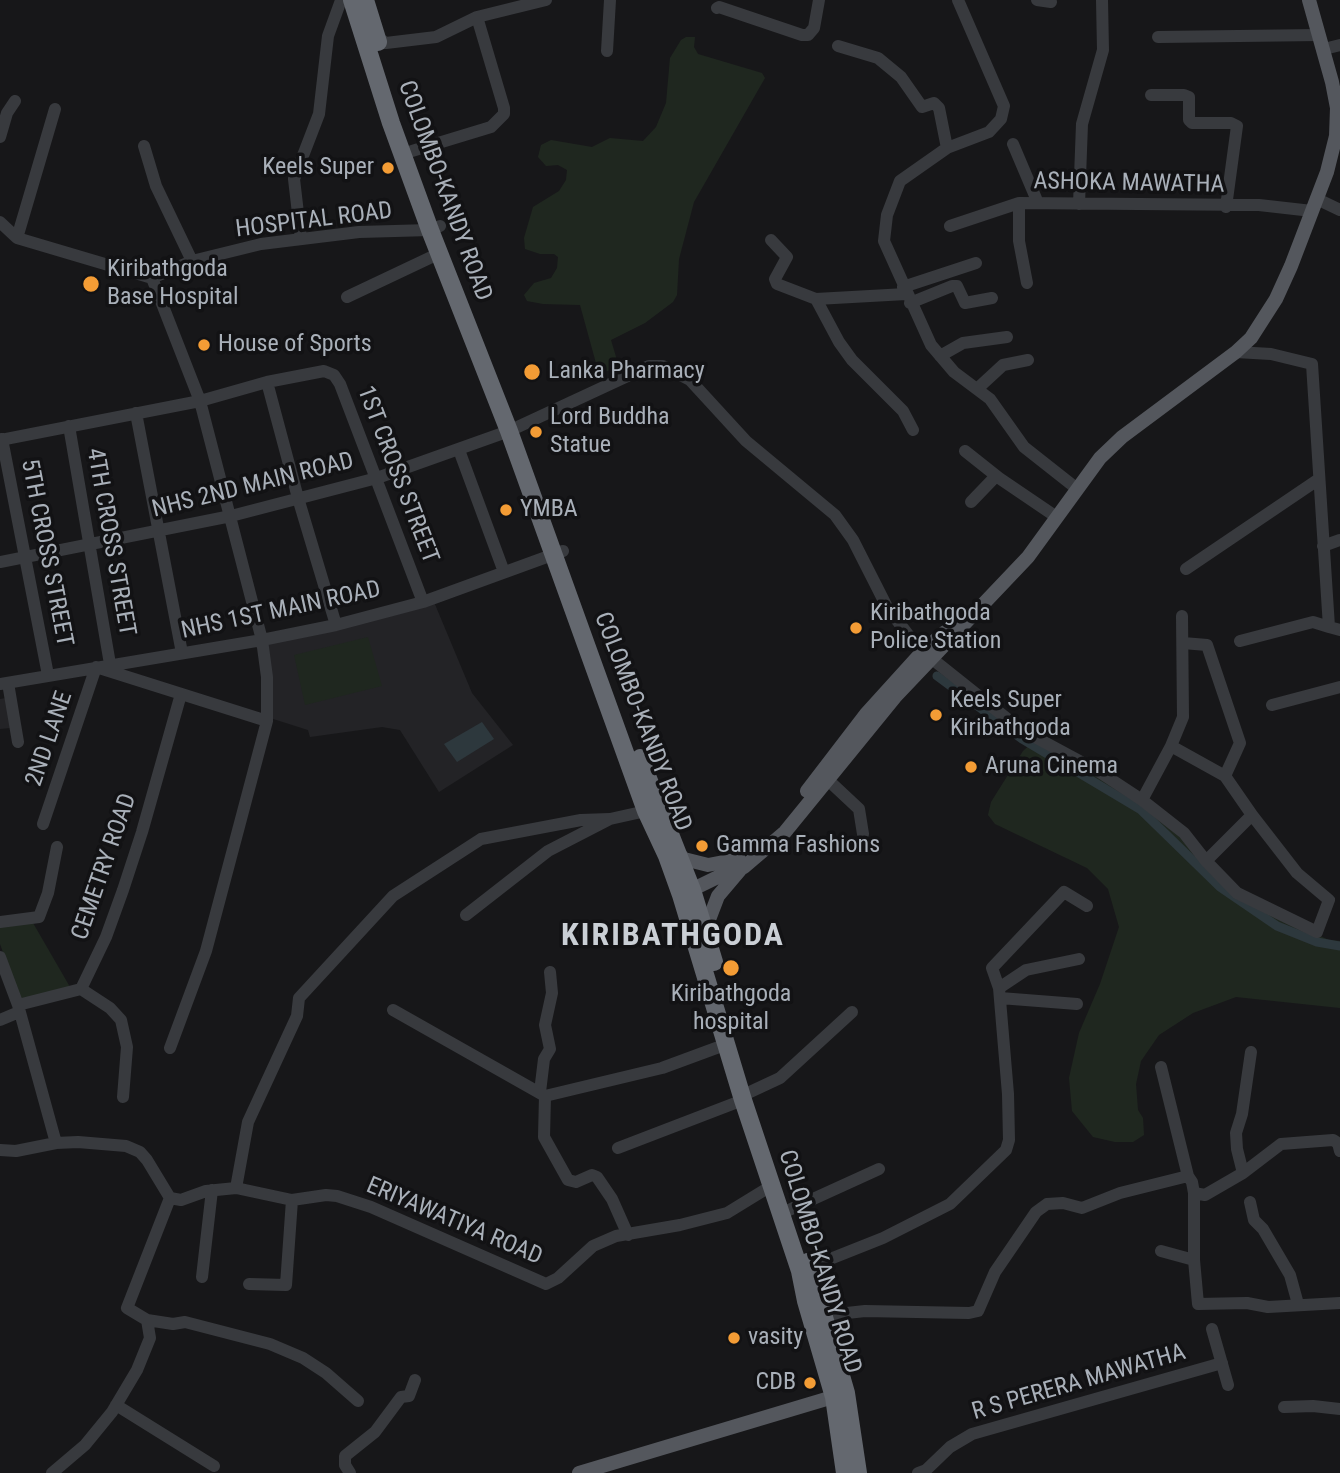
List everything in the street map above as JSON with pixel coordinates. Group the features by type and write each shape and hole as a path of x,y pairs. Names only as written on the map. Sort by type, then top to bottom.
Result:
{"highway":[{"name":"COLOMBO-KANDY ROAD","path":"352,0 370,38 412,151 440,253 514,429"},
{"name":"COLOMBO-KANDY ROAD","path":"365,0 370,38 391,123 514,429 646,811 705,930 746,1096"},
{"name":"COLOMBO-KANDY ROAD","path":"559,553 678,853 685,889 727,1044 775,1184 806,1301 840,1395 845,1473"},
{"name":"COLOMBO-KANDY ROAD","path":"775,1184 789,1210 825,1318 858,1473"}],"main road":[{"path":"705,930 718,896 741,863 790,814 866,714 1028,557 1055,516 1100,458 1122,437 1251,338 1276,299 1315,205 1333,152 1338,115 1322,42 1309,0"},
{"path":"685,889 741,863 785,832 928,654"},
{"path":"678,853 684,859 708,865 741,863"},
{"path":"579,1473 840,1395"}],"street":[{"path":"301,239 293,179 319,114 328,36 340,3 345,0"},
{"path":"370,38 386,43 436,37 477,17 546,0"},
{"path":"607,51 610,0"},
{"path":"717,8 808,35 814,28 819,0"},
{"path":"958,0 1003,106 1001,119 989,132 947,148 900,181 887,215 884,242 930,345 954,372 990,399 1024,447 1076,488"},
{"path":"1037,0 1051,2"},
{"path":"1079,204 1082,124 1103,50 1102,0"},
{"path":"412,151 491,127 504,114 477,17"},
{"path":"1158,37 1322,42 1340,45"},
{"path":"838,46 878,58 901,77 922,107 934,103 939,108 947,148"},
{"path":"1150,95 1184,94 1189,97 1189,120 1192,123 1231,123 1237,126 1226,207"},
{"path":"0,137 7,113 15,101"},
{"path":"17,238 55,109"},
{"path":"1013,144 1038,203"},
{"path":"144,146 156,186 191,261"},
{"path":"1019,203 1019,241 1027,283"},
{"name":"ASHOKA MAWATHA","path":"950,226 1019,203 1226,207 1315,205 1340,210"},
{"path":"0,222 17,238 152,278 200,401 262,640 267,677 267,720 206,951 170,1048"},
{"name":"HOSPITAL ROAD","path":"152,278 191,261 261,244 359,232 435,228"},
{"path":"771,240 787,257 775,279 777,284 816,299 906,294 952,286 957,286 965,303 992,298"},
{"path":"347,298 440,253"},
{"path":"906,294 976,263"},
{"path":"816,299 852,360 902,411 913,430"},
{"path":"940,356 963,343 1007,337"},
{"path":"1236,352 1271,354 1312,364 1323,546 1334,629 1313,622 1240,641"},
{"path":"977,389 1003,365 1028,360"},
{"name":"NHS 2ND MAIN ROAD","path":"0,562 231,516 377,478 514,429 649,366 663,366 690,380 746,441 835,515 853,540 887,607 909,636 928,654 1020,729 1098,771 1142,800 1184,833 1237,893 1317,932 1329,900 1297,873 1252,816"},
{"name":"1ST CROSS STREET","path":"1,440 200,401 267,382 324,371 334,375 341,384 423,602"},
{"path":"267,382 336,625"},
{"path":"136,413 182,653"},
{"name":"4TH CROSS STREET","path":"69,426 110,664"},
{"name":"5TH CROSS STREET","path":"1,440 48,675"},
{"path":"458,450 503,572"},
{"path":"965,451 996,476 1055,516"},
{"path":"971,502 996,476"},
{"path":"1186,569 1319,479"},
{"path":"1323,546 1340,540"},
{"name":"NHS 1ST MAIN ROAD","path":"4,683 336,625 423,602 559,553"},
{"path":"1142,800 1184,717 1182,616"},
{"path":"1183,643 1207,645 1240,743 1225,776"},
{"path":"96,667 267,720"},
{"name":"2ND LANE","path":"43,824 96,667"},
{"path":"4,683 18,742"},
{"path":"1272,705 1340,687"},
{"name":"CEMETRY ROAD","path":"81,989 106,937 123,890 181,694"},
{"path":"1171,746 1225,776 1252,816 1206,861"},
{"path":"828,779 859,809 863,834"},
{"path":"236,1188 248,1122 297,1016 299,998 393,895 481,839 646,811"},
{"path":"466,915 548,851 610,819"},
{"name":"CEMETRY ROAD","path":"0,922 38,917 48,893 57,847"},
{"path":"810,1267 883,1238 950,1204 1006,1150 1009,1140 1008,1094 999,993 992,968 1064,892 1087,906"},
{"path":"0,957 18,1008 56,1143"},
{"path":"999,993 1026,970 1079,959"},
{"path":"550,972 552,993 545,1025 550,1049 544,1059 542,1094 544,1137 568,1180 576,1182 592,1175 597,1177 612,1199 628,1235"},
{"path":"0,1020 18,1008 81,989 110,1008 121,1020 127,1047 123,1097"},
{"path":"999,993 1077,1004"},
{"path":"393,1010 542,1094 662,1068 727,1044"},
{"path":"618,1148 746,1096 780,1078 852,1012"},
{"path":"1243,1173 1236,1133 1242,1114 1251,1052"},
{"path":"1161,1067 1194,1193 1194,1260 1198,1304 1247,1303 1268,1307 1340,1303"},
{"path":"1194,1193 1205,1195 1243,1173 1281,1144 1333,1140 1338,1143 1340,1151"},
{"path":"0,1150 16,1151 56,1143 78,1142 126,1146 140,1152 170,1198 127,1308 148,1320 173,1324 185,1322 270,1344 326,1373 358,1401"},
{"path":"789,1210 879,1169"},
{"path":"825,1318 866,1311 978,1311 995,1272 1036,1212 1047,1204 1062,1203 1082,1208 1120,1193 1188,1176"},
{"name":"ERIYAWATIYA ROAD","path":"170,1198 181,1200 212,1190 236,1188 292,1200 326,1195 371,1207 546,1284 558,1278 593,1246 616,1236 680,1225 727,1213 775,1184"},
{"path":"202,1277 212,1190"},
{"path":"249,1284 286,1285 292,1200"},
{"path":"1250,1202 1254,1220 1264,1229 1290,1275 1297,1304"},
{"path":"1161,1251 1194,1260"},
{"path":"52,1473 85,1445 116,1405 137,1370 150,1338 148,1320"},
{"path":"1212,1329 1228,1385"},
{"name":"R S PERERA MAWATHA","path":"918,1473 926,1470 950,1447 972,1434 1222,1363"},
{"path":"350,1473 345,1465 345,1456 375,1432 401,1397 409,1396 415,1380"},
{"path":"116,1405 214,1466"},
{"path":"1283,1407 1340,1409"}],"shaded area":[{"path":"695,37 694,47 698,54 762,73 765,78 694,202 679,259 677,295 673,302 645,323 611,340 619,367 599,374 580,305 543,304 527,301 524,295 534,283 551,278 557,268 558,257 554,254 540,254 525,249 524,238 533,207 559,191 566,180 567,170 558,165 546,166 538,157 541,145 551,140 592,147 610,138 643,141 656,127 666,103 670,58 681,40"},
{"path":"434,602 472,693 513,745 439,792 400,730 382,727 310,737 308,730 267,717 264,641"},
{"path":"368,637 382,686 305,705 294,655"},
{"path":"6,698 10,728 0,729 0,699"},
{"path":"482,722 494,739 457,762 444,744"},
{"path":"1035,740 1111,783 1165,821 1262,910 1329,940 1340,941 1340,1008 1236,997 1193,1013 1159,1035 1141,1061 1136,1084 1144,1135 1133,1142 1115,1142 1093,1137 1072,1111 1069,1078 1079,1033 1100,984 1119,927 1108,889 1087,868 995,824 988,815 991,802 1023,751"},
{"path":"33,923 70,987 21,1001 0,944 0,927"}],"waterway":[{"path":"937,676 1022,739 1141,810 1220,887 1277,926 1317,942 1340,946"}],"place":[{"name":"Keels Super","path":"388,168"},
{"name":"Kiribathgoda Base Hospital","path":"91,284"},
{"name":"House of Sports","path":"204,345"},
{"name":"Lanka Pharmacy","path":"532,372"},
{"name":"Lord Buddha Statue","path":"536,432"},
{"name":"YMBA","path":"506,510"},
{"name":"Kiribathgoda Police Station","path":"856,628"},
{"name":"Keels Super Kiribathgoda","path":"936,715"},
{"name":"Aruna Cinema","path":"971,767"},
{"name":"Gamma Fashions","path":"702,846"},
{"name":"Kiribathgoda hospital","path":"731,968"},
{"name":"vasity","path":"734,1338"},
{"name":"CDB","path":"810,1383"}],"district":[{"name":"KIRIBATHGODA","path":"673,937"}]}
